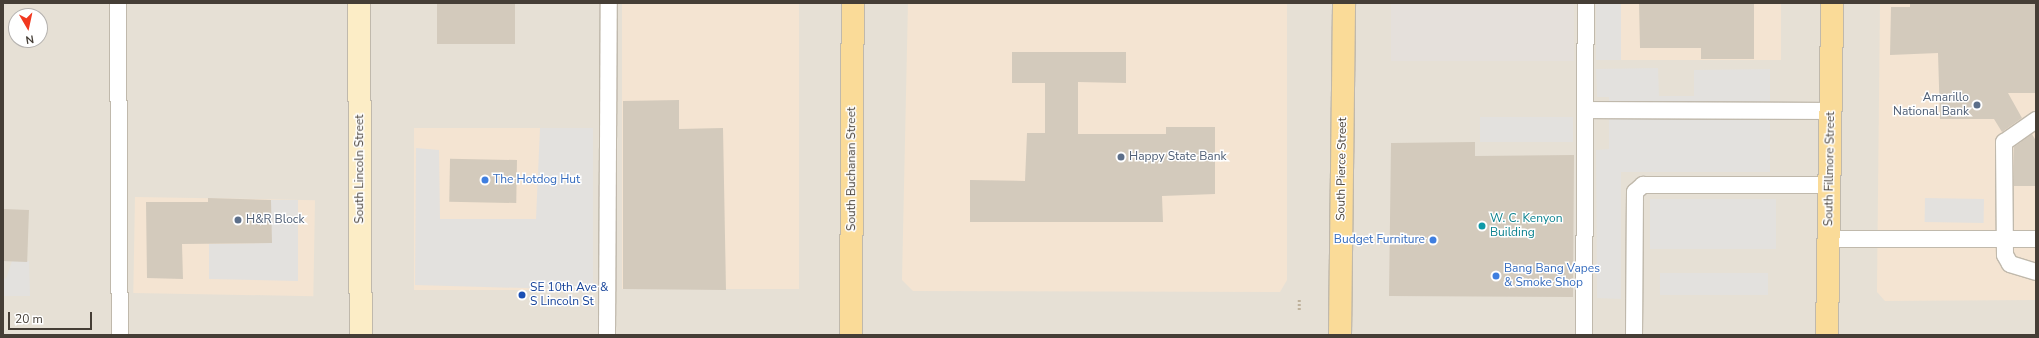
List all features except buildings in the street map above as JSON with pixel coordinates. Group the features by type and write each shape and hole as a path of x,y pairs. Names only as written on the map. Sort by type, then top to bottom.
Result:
{"main road":[{"name":"South Buchanan Street","path":"851,335 853,3"},
{"name":"South Pierce Street","path":"1340,335 1344,3"},
{"name":"South Fillmore Street","path":"1827,335 1832,3"}],"street":[{"name":"South Lincoln Street","path":"359,3 361,335"}],"lane":[{"path":"118,3 120,335"},
{"path":"607,335 608,3"},
{"path":"1584,335 1586,3"},
{"path":"1586,110 1830,111"},
{"path":"2036,120 2004,142 2005,254 2010,264 2036,272"},
{"path":"1634,335 1635,192 1639,188 1643,185 1830,185"},
{"path":"1829,239 2036,239"}],"path":[{"path":"1299,299 1299,310"}],"shaded area":[{"path":"3,3 2036,3 2036,335 3,335"},
{"path":"622,3 799,3 799,289 622,289"},
{"path":"908,3 1287,3 1287,280 1280,292 913,291 902,280"},
{"path":"1391,3 1574,3 1574,61 1391,61"},
{"path":"1596,3 1781,3 1781,60 1596,60"},
{"path":"1596,3 1621,3 1621,60 1596,60"},
{"path":"1880,3 2036,3 2036,300 1885,301 1877,292"},
{"path":"1658,68 1659,96 1694,96 1694,70 1770,69 1770,172 1621,172 1621,299 1597,298 1596,150 1609,149 1609,97 1597,97 1596,69"},
{"path":"1480,117 1573,117 1573,142 1480,142"},
{"path":"414,128 593,128 593,290 414,290"},
{"path":"540,128 593,128 593,290 415,285 416,148 439,150 440,219 536,219"},
{"path":"135,197 315,200 313,296 133,293"},
{"path":"1925,198 1984,199 1984,223 1925,222"},
{"path":"1650,199 1776,199 1776,249 1650,249"},
{"path":"271,200 298,200 298,281 209,279 209,244 271,243"},
{"path":"12,261 29,261 30,296 3,296 3,278 6,279"},
{"path":"1660,273 1768,273 1768,295 1660,295"}],"place":[{"name":"Amarillo National Bank","path":"1977,105"},
{"name":"Happy State Bank","path":"1121,157"},
{"name":"The Hotdog Hut","path":"485,180"},
{"name":"H&R Block","path":"238,220"},
{"name":"W. C. Kenyon Building","path":"1482,226"},
{"name":"Budget Furniture","path":"1433,240"},
{"name":"Bang Bang Vapes & Smoke Shop","path":"1496,276"},
{"name":"SE 10th Ave & S Lincoln St","path":"522,295"}]}
